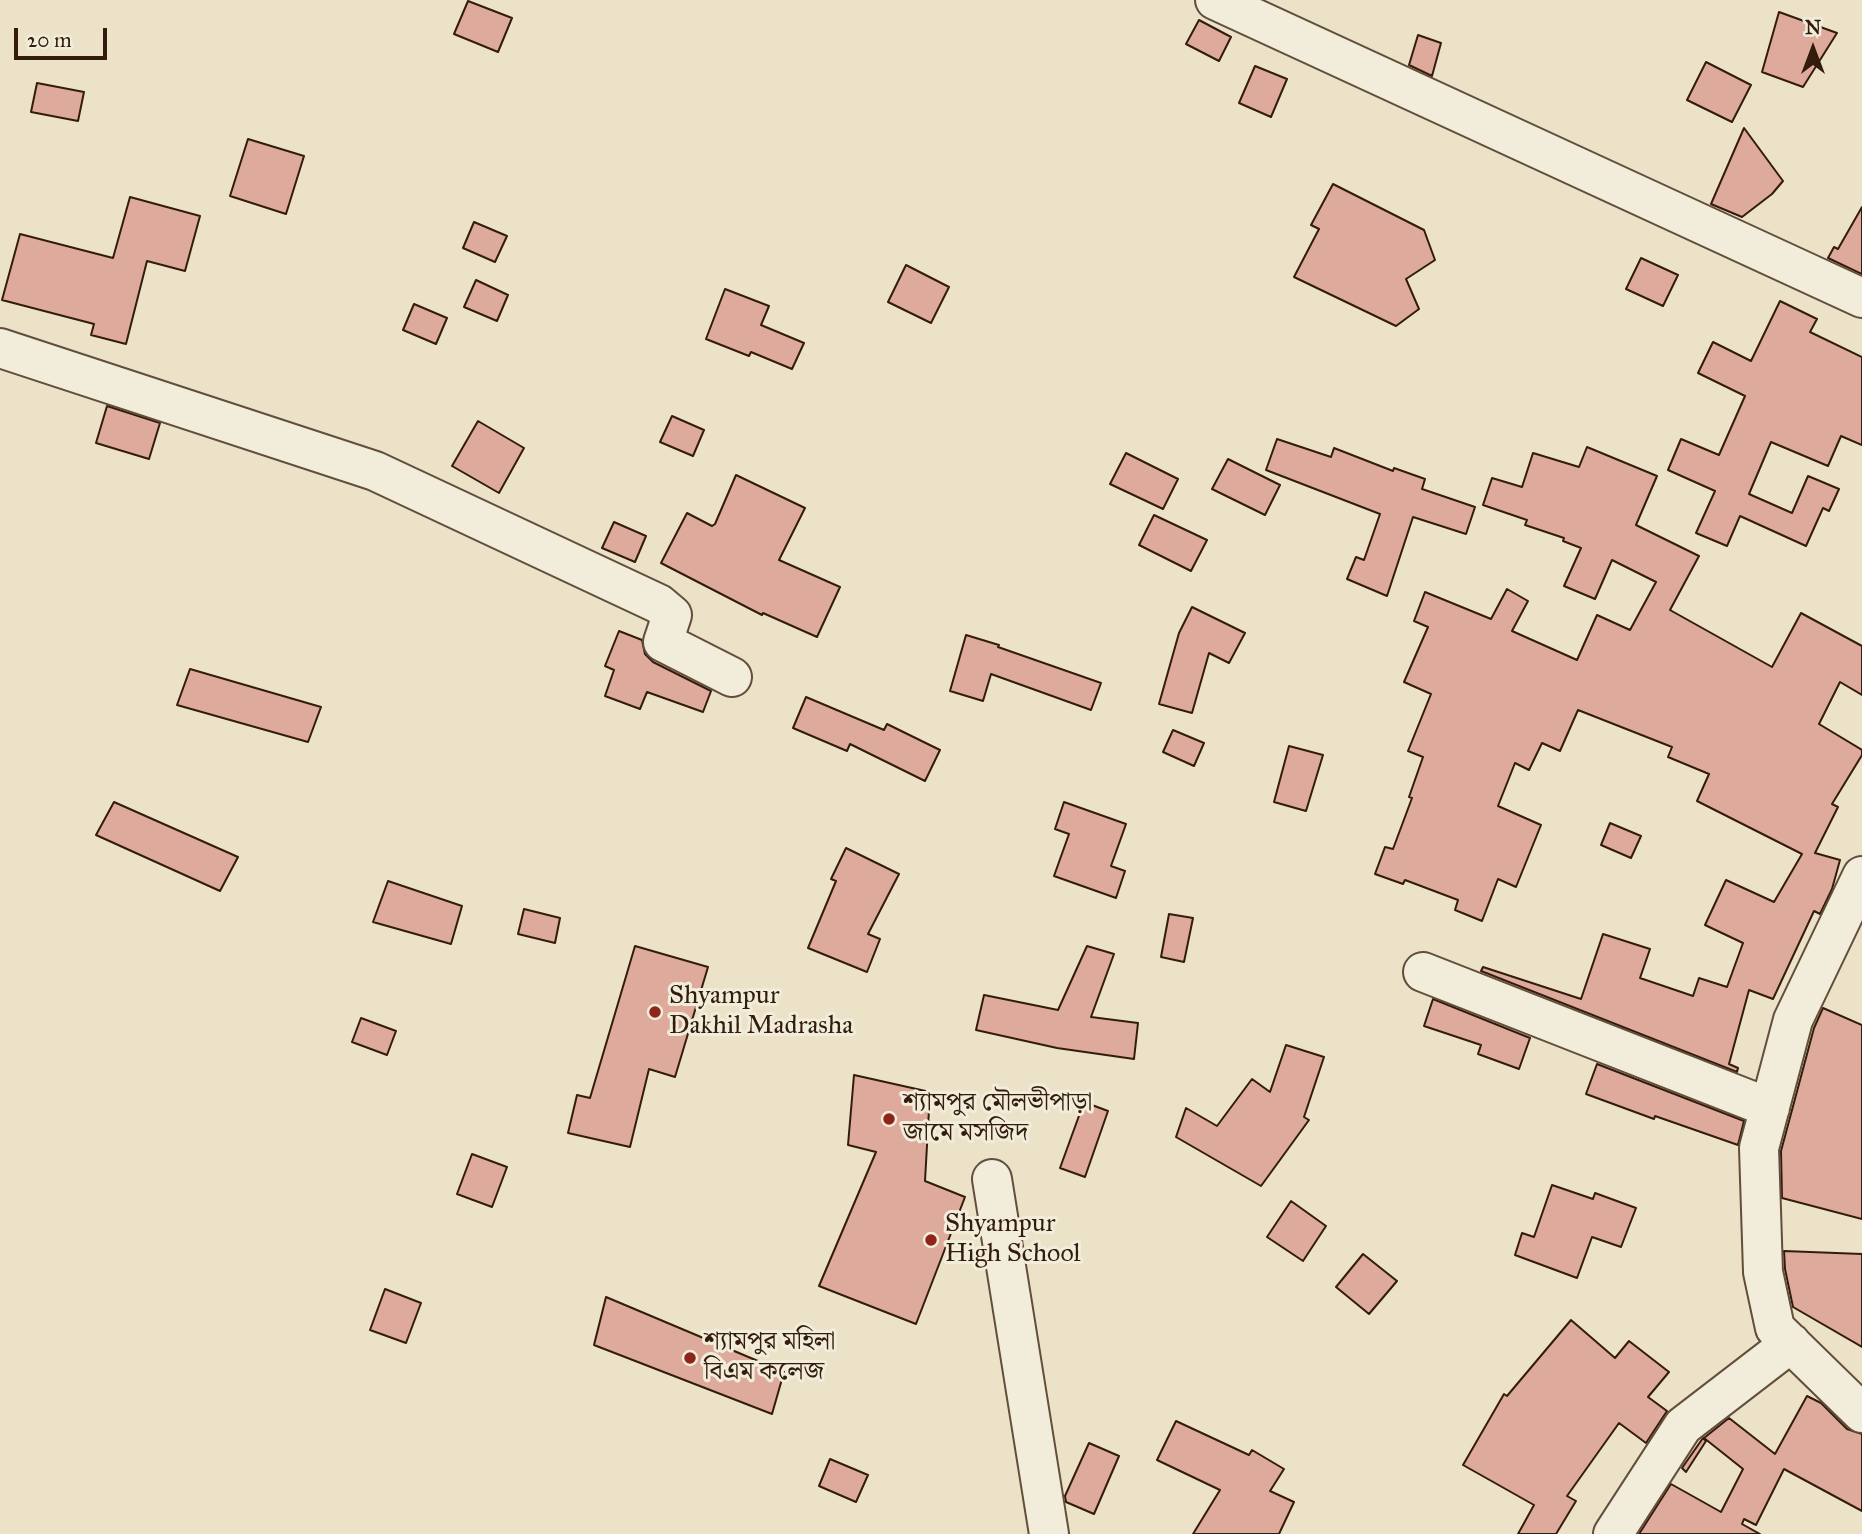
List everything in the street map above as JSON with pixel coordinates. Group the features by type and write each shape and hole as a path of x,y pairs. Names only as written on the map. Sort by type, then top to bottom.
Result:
{"street":[{"path":"1216,0 1862,298"},
{"path":"0,348 375,471 660,604 672,615 663,642 732,677"},
{"path":"1862,876 1793,1020 1759,1148 1763,1272 1775,1328 1862,1413"},
{"path":"1423,972 1770,1108"},
{"path":"992,1179 1049,1534"},
{"path":"1613,1534 1683,1426 1791,1343"}],"building":[{"path":"468,1 512,18 498,52 454,34"},
{"path":"1779,12 1837,33 1803,87 1762,72"},
{"path":"1199,20 1231,37 1219,61 1186,44"},
{"path":"1418,35 1441,43 1432,76 1409,65"},
{"path":"1706,62 1751,85 1732,122 1687,100"},
{"path":"1255,66 1287,79 1271,117 1239,103"},
{"path":"37,83 84,92 78,121 31,112"},
{"path":"1744,128 1783,181 1772,194 1742,217 1711,204"},
{"path":"248,139 304,156 286,214 230,196"},
{"path":"1333,184 1424,230 1435,260 1406,279 1419,309 1396,326 1294,277 1319,229 1311,225"},
{"path":"130,197 200,216 185,271 147,261 126,344 91,335 94,324 2,300 20,234 113,258"},
{"path":"1862,207 1862,274 1828,258 1834,247 1838,249"},
{"path":"474,222 507,236 495,262 463,248"},
{"path":"1641,258 1678,275 1663,306 1626,289"},
{"path":"906,265 949,287 931,323 888,302"},
{"path":"476,280 508,295 497,321 464,307"},
{"path":"725,289 769,306 761,325 804,343 792,369 751,352 749,356 706,339"},
{"path":"1780,301 1817,319 1810,332 1862,357 1862,445 1841,436 1828,466 1771,442 1749,494 1792,513 1808,476 1839,489 1829,511 1823,508 1806,546 1740,516 1727,546 1696,533 1715,491 1668,470 1681,439 1719,455 1745,396 1698,373 1713,342 1751,361"},
{"path":"414,304 447,318 436,344 403,330"},
{"path":"107,406 160,423 149,459 96,443"},
{"path":"672,416 704,430 693,456 660,442"},
{"path":"478,421 524,448 499,493 452,466"},
{"path":"1277,439 1331,457 1334,448 1393,471 1394,468 1425,479 1422,489 1475,507 1466,534 1413,517 1387,596 1347,579 1356,557 1364,560 1380,514 1266,470"},
{"path":"1587,447 1657,476 1636,525 1699,556 1670,610 1772,667 1801,613 1862,646 1862,695 1840,682 1819,724 1862,750 1862,755 1832,804 1838,807 1815,853 1840,860 1832,889 1820,914 1814,911 1773,999 1749,990 1729,1064 1738,1068 1737,1072 1481,971 1483,967 1581,999 1603,934 1650,949 1640,978 1693,996 1699,978 1727,987 1743,943 1705,925 1726,880 1774,902 1802,854 1697,801 1709,774 1668,757 1672,747 1578,710 1560,751 1542,743 1529,770 1515,763 1498,806 1541,825 1516,887 1498,879 1482,921 1455,910 1458,900 1405,880 1403,884 1375,874 1385,847 1393,849 1412,798 1409,797 1423,757 1408,751 1431,694 1404,682 1428,627 1414,621 1425,592 1491,619 1507,589 1528,601 1512,631 1577,660 1597,615 1630,630 1656,582 1612,560 1595,599 1564,586 1581,548 1563,541 1564,538 1525,525 1527,520 1483,505 1492,478 1522,487 1533,453 1579,467"},
{"path":"1126,453 1178,479 1163,509 1110,484"},
{"path":"1228,459 1280,485 1265,515 1212,489"},
{"path":"736,475 805,508 779,560 840,587 817,637 763,613 762,615 661,563 687,513 712,526 715,524"},
{"path":"1154,515 1207,540 1191,571 1139,545"},
{"path":"614,522 646,536 635,562 602,548"},
{"path":"1192,607 1245,633 1229,663 1209,653 1192,713 1159,704 1179,633"},
{"path":"619,631 642,640 645,654 653,662 711,691 703,712 647,692 640,709 605,696 614,670 605,666"},
{"path":"966,635 1101,683 1091,710 991,674 983,701 950,691"},
{"path":"190,669 321,707 308,742 177,705"},
{"path":"806,697 884,730 887,724 940,750 925,781 850,744 847,751 793,728"},
{"path":"1173,730 1204,743 1194,766 1163,752"},
{"path":"1289,746 1323,755 1306,811 1274,802"},
{"path":"114,802 238,857 220,891 96,835"},
{"path":"1064,802 1126,824 1111,866 1125,871 1116,898 1054,876 1069,834 1055,829"},
{"path":"1610,823 1641,836 1631,858 1601,845"},
{"path":"846,848 899,874 868,934 880,939 867,972 808,948 836,881 831,879"},
{"path":"388,881 462,906 451,944 373,922"},
{"path":"524,909 560,918 555,943 518,934"},
{"path":"1169,914 1193,918 1184,962 1161,957"},
{"name":"Shyampur Dakhil Madrasha","path":"635,946 708,967 675,1077 649,1069 630,1147 568,1133 577,1095 590,1098"},
{"path":"1087,946 1114,954 1091,1017 1138,1023 1134,1059 1057,1048 976,1030 984,995 1058,1010"},
{"path":"1433,999 1530,1038 1519,1069 1478,1054 1481,1045 1424,1026"},
{"path":"1823,1008 1862,1025 1862,1219 1782,1198 1781,1151 1814,1028"},
{"path":"361,1018 396,1031 387,1055 352,1042"},
{"path":"1286,1045 1324,1057 1304,1117 1309,1120 1261,1186 1176,1137 1186,1108 1217,1126 1252,1079 1270,1092"},
{"path":"1597,1064 1744,1121 1738,1145 1586,1094"},
{"path":"854,1075 930,1092 925,1181 965,1197 916,1324 819,1286 876,1152 848,1145"},
{"path":"1084,1102 1108,1111 1085,1177 1060,1168"},
{"path":"472,1154 507,1167 492,1207 457,1194"},
{"path":"1552,1185 1593,1199 1595,1193 1636,1208 1621,1247 1592,1237 1577,1278 1515,1255 1522,1233 1534,1237"},
{"path":"1291,1201 1326,1226 1303,1261 1267,1237"},
{"path":"1784,1251 1862,1254 1862,1347 1793,1307"},
{"path":"1363,1254 1397,1281 1369,1314 1336,1287"},
{"path":"385,1289 421,1303 406,1343 370,1330"},
{"name":"শ্যামপুর মহিলা বিএম কলেজ","path":"606,1297 784,1372 772,1414 594,1345"},
{"path":"1571,1320 1615,1358 1629,1341 1669,1372 1648,1397 1667,1411 1646,1443 1619,1423 1567,1496 1576,1501 1556,1534 1518,1534 1534,1505 1463,1465 1504,1394 1507,1396"},
{"path":"1807,1396 1821,1403 1847,1429 1862,1434 1862,1511 1784,1469 1756,1525 1744,1519 1742,1524 1760,1534 1639,1534 1671,1484 1721,1512 1743,1469 1704,1438 1729,1418 1775,1454"},
{"path":"1176,1421 1249,1455 1252,1450 1284,1469 1270,1491 1294,1502 1279,1534 1193,1534 1220,1490 1157,1460"},
{"path":"1703,1438 1706,1441 1686,1472 1682,1468"},
{"path":"1089,1443 1119,1456 1094,1514 1066,1502 1065,1496"},
{"path":"830,1459 868,1475 856,1502 819,1486"}],"place":[{"name":"Shyampur Dakhil Madrasha","path":"655,1012"},
{"name":"শ্যামপুর মৌলভীপাড়া জামে মসজিদ","path":"889,1119"},
{"name":"Shyampur High School","path":"931,1240"},
{"name":"শ্যামপুর মহিলা বিএম কলেজ","path":"690,1358"}]}
